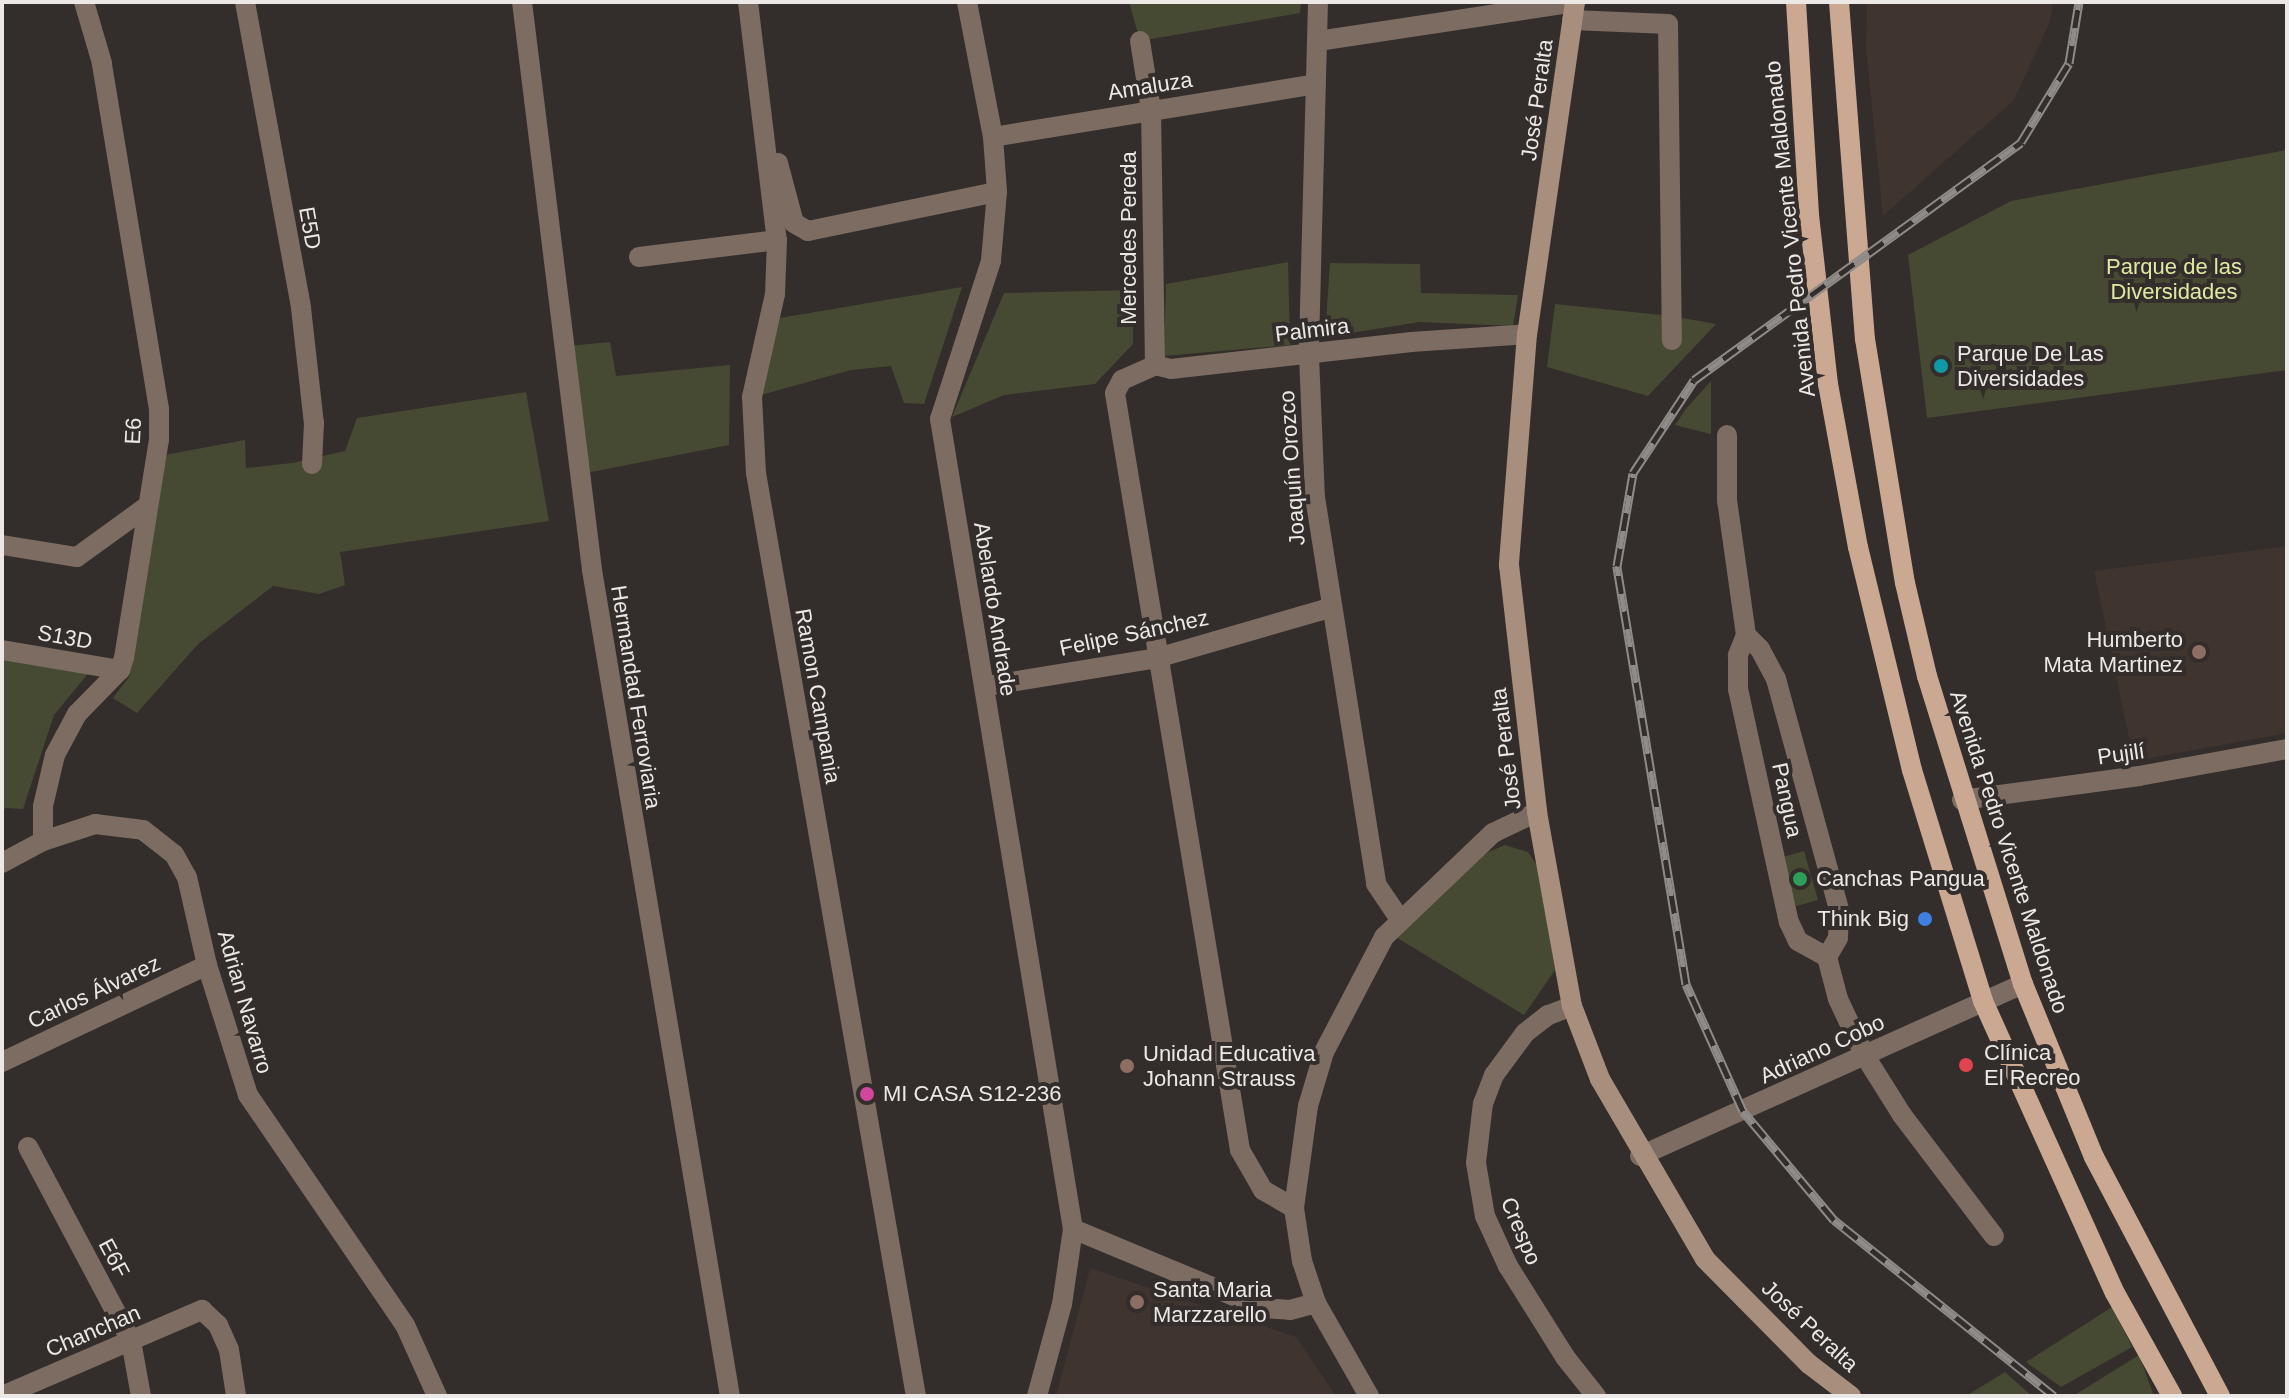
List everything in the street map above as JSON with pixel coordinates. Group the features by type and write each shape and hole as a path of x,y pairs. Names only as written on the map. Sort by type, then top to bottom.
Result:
{"main road":[{"name":"Avenida Pedro Vicente Maldonado","path":"1796,2 1810,228 1828,384 1852,517 1912,770 1983,1001 2115,1293 2172,1396"},
{"name":"Avenida Pedro Vicente Maldonado","path":"1839,2 1865,339 1905,583 1962,800 2023,984 2094,1157 2220,1396"},
{"name":"José Peralta","path":"1574,8 1527,334 1509,565 1537,812 1572,1006 1600,1079 1640,1156 1705,1259 1809,1364 1851,1396"}],"street":[{"name":"E6","path":"84,2 102,63 159,409 159,440 120,670"},
{"name":"E5D","path":"245,2 301,308 314,423 312,464"},
{"name":"Hermandad Ferroviaria","path":"522,2 592,570 730,1396"},
{"name":"Ramon Campania","path":"748,2 777,240 775,294 752,397 756,473 916,1396"},
{"name":"Abelardo Andrade","path":"967,2 993,137 997,192 991,261 940,427 1073,1229"},
{"name":"Joaquín Orozco","path":"1318,2 1309,356 1315,497 1329,608 1376,884 1399,918"},
{"path":"1318,41 1574,8 1668,24 1672,340"},
{"name":"Mercedes Pereda","path":"1140,41 1151,110 1155,365"},
{"name":"Amaluza","path":"993,137 1316,84"},
{"path":"768,154 781,170 794,223 808,231 997,192"},
{"path":"639,257 777,240"},
{"name":"Palmira","path":"1155,365 1171,369 1309,356 1411,342 1527,334"},
{"path":"1155,365 1122,380 1115,393 1157,658 1240,1150 1263,1190 1294,1208"},
{"name":"Pangua","path":"1727,435 1727,500 1746,635 1738,655 1738,689 1789,922 1805,947 1827,957 1838,938 1839,910 1776,679 1760,649 1746,635"},
{"path":"2,545 77,557 146,507"},
{"name":"Felipe Sánchez","path":"993,685 1157,658 1329,608"},
{"name":"S13D","path":"2,650 120,670"},
{"path":"43,841 43,806 55,755 77,714 120,670"},
{"name":"Pujilí","path":"1962,800 2139,776 2287,749"},
{"path":"1369,1396 1316,1303 1294,1208 1308,1106 1324,1052 1355,988 1399,918 1493,833 1537,812"},
{"name":"Adrian Navarro","path":"2,863 43,841 95,824 143,830 174,854 187,877 207,965 248,1095 405,1325 437,1396"},
{"path":"1827,957 1838,999 1865,1056 1902,1115 1994,1236"},
{"name":"Carlos Álvarez","path":"2,1062 207,965"},
{"name":"Adriano Cobo","path":"1640,1156 2023,984"},
{"name":"Crespo","path":"1572,1006 1548,1015 1525,1033 1494,1075 1483,1103 1476,1163 1485,1216 1508,1266 1565,1357 1596,1396"},
{"name":"E6F","path":"28,1147 131,1341 141,1396"},
{"path":"1037,1396 1062,1304 1073,1229 1263,1308 1290,1310 1316,1303"},
{"name":"Chanchan","path":"2,1396 202,1310 218,1325 229,1350 236,1396"}],"shaded area":[{"path":"1867,2 2053,2 2050,22 2014,100 1883,216 1866,49"},
{"name":"Humberto Mata Martinez","path":"2287,546 2287,733 2134,761 2094,571"},
{"name":"Santa Maria Marzzarello","path":"1090,1268 1296,1337 1336,1396 1056,1396"}],"green space":[{"path":"1129,2 1301,2 1300,13 1140,41"},
{"name":"Parque de las Diversidades","path":"2287,150 2287,370 1927,418 1908,255 2011,201"},
{"path":"1288,262 1290,345 1164,356 1166,284"},
{"path":"1330,263 1420,264 1421,293 1518,295 1513,326 1420,322 1325,337"},
{"path":"962,287 924,404 904,403 891,366 851,370 761,395 780,318"},
{"path":"1133,290 1133,344 1095,384 1004,395 952,417 1004,293"},
{"path":"1555,304 1716,324 1648,396 1547,367"},
{"path":"610,342 616,376 730,365 729,445 586,473 568,346"},
{"path":"1711,381 1711,434 1675,425 1685,410"},
{"path":"526,392 549,521 340,552 345,585 319,594 273,586 198,644 137,713 113,698 129,677 133,659 165,455 245,440 246,468 292,463 345,451 357,418"},
{"path":"2,656 91,670 54,715 23,809 5,808 2,818"},
{"path":"1505,845 1528,852 1539,868 1555,970 1524,1015 1394,936 1484,854"},
{"name":"Canchas Pangua","path":"1804,851 1818,900 1796,906 1782,857"},
{"path":"2112,1307 2132,1347 2061,1387 2026,1362"},
{"path":"2139,1355 2154,1396 2073,1396"},
{"path":"2005,1372 2032,1396 1966,1396"}],"railway":[{"path":"2054,1396 1834,1220 1743,1111 1686,984 1617,566 1633,473 1694,380 2021,142 2069,63 2079,2"}],"place":[{"name":"Parque De Las Diversidades","path":"1941,366"},
{"name":"Humberto Mata Martinez","path":"2199,652"},
{"name":"Canchas Pangua","path":"1800,879"},
{"name":"Think Big","path":"1925,919"},
{"name":"Clínica El Recreo","path":"1966,1065"},
{"name":"Unidad Educativa Johann Strauss","path":"1127,1066"},
{"name":"MI CASA S12-236","path":"867,1094"},
{"name":"Santa Maria Marzzarello","path":"1137,1302"}]}
